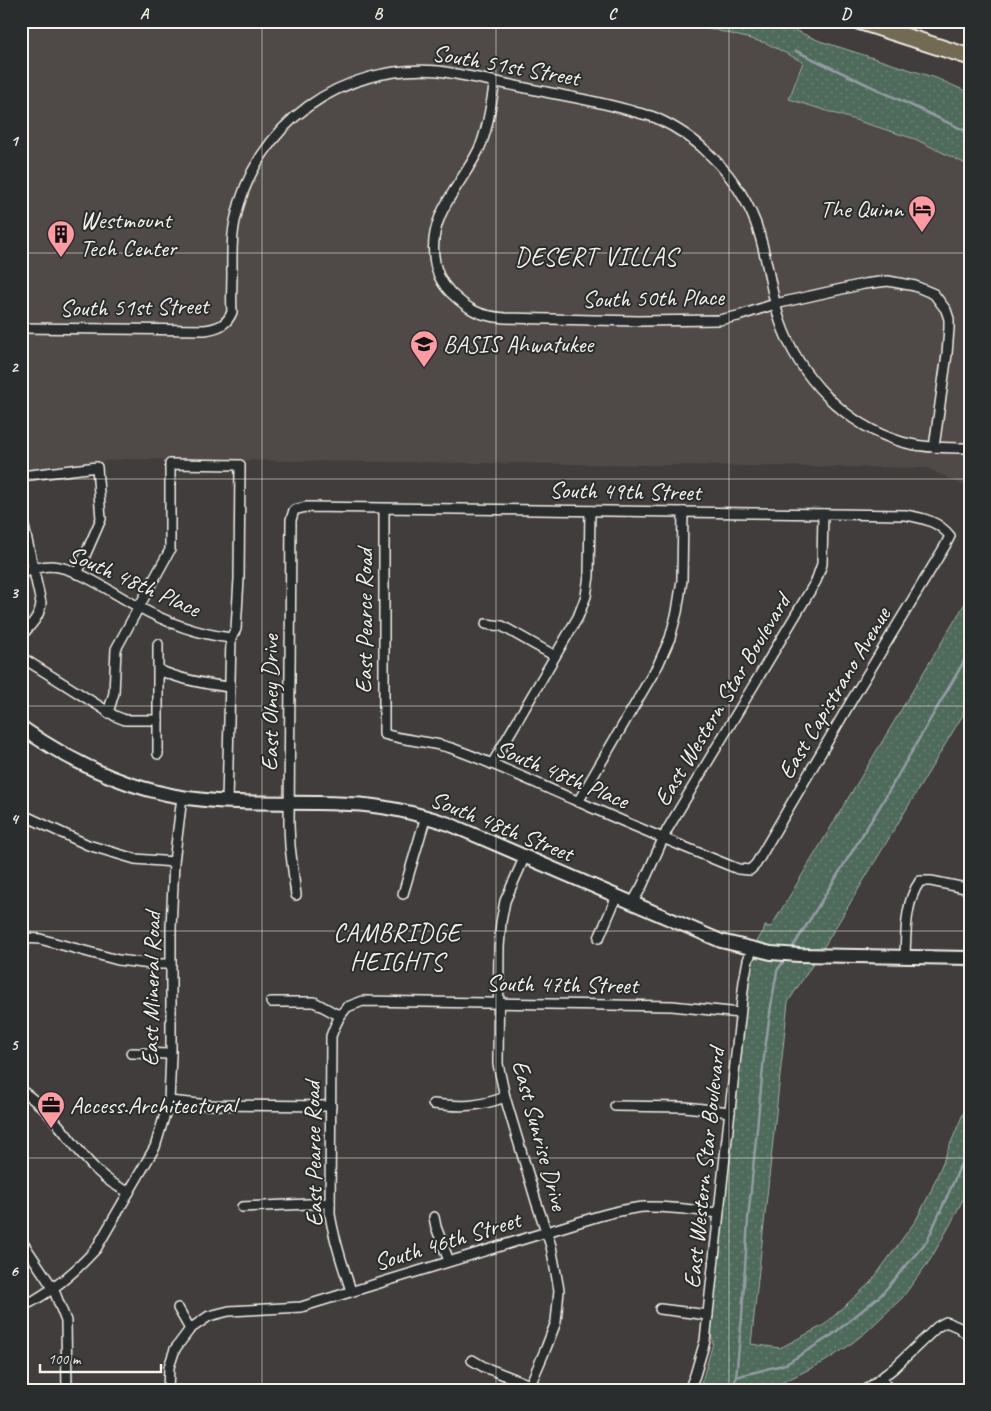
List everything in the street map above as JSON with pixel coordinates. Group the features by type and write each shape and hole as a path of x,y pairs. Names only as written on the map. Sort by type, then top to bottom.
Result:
{"highway":[{"path":"858,21 970,57"}],"main road":[{"name":"South 48th Street","path":"21,727 45,744 89,768 118,780 156,792 228,802 289,802 379,806 426,816 449,824 721,940 752,948 799,956 970,958"}],"street":[{"name":"South 51st Street","path":"21,328 205,330 223,325 232,312 232,235 238,207 250,176 264,152 281,129 294,116 325,95 352,82 394,71 439,71 620,107 656,118 700,146 713,157 742,195 750,210 762,242 775,304 781,323 792,350 808,376 832,401 852,417 878,432 902,441 934,447 970,448"},
{"name":"South 50th Place","path":"495,82 483,139 479,149 449,198 434,234 434,262 440,279 448,290 461,302 487,317 638,321 719,320 775,304 855,286 888,281 915,286 934,294 946,310 949,319 934,447"},
{"path":"108,713 114,693 116,649 170,550 170,464 240,465 237,621 236,629 231,638 229,687 228,802"},
{"path":"21,476 97,467 101,519 77,574"},
{"name":"South 49th Street","path":"294,510 306,507 898,515 931,520 943,528 950,536"},
{"name":"East Pearce Road","path":"384,509 384,734"},
{"name":"East Olney Drive","path":"294,510 291,520 289,802 290,846 296,896"},
{"path":"492,764 578,617 586,596 589,576 590,511"},
{"path":"578,802 658,665 670,638 678,612 682,580 683,512"},
{"path":"21,513 41,603 41,610 38,616 21,636"},
{"name":"East Western Star Boulevard","path":"633,902 663,839 816,581 822,564 823,514"},
{"name":"East Capistrano Avenue","path":"750,870 756,864 950,536"},
{"name":"South 48th Place","path":"21,574 33,569 50,566 77,574 174,624 191,631 231,638"},
{"path":"486,624 502,626 555,656"},
{"path":"158,644 158,754"},
{"path":"21,658 108,713 125,720 158,720"},
{"path":"159,670 198,683 229,687"},
{"name":"South 48th Place","path":"384,734 450,748 492,764 663,839 738,869 750,870"},
{"name":"East Mineral Road","path":"21,1306 32,1302 78,1269 96,1249 155,1148 169,1101 174,862 182,797"},
{"path":"21,814 88,845 135,859 174,862"},
{"path":"403,894 426,816"},
{"name":"East Sunrise Drive","path":"525,856 505,901 501,922 498,1064 505,1097 551,1246 559,1290 556,1322 529,1387"},
{"path":"905,957 906,923 914,889 920,881 970,889"},
{"path":"598,938 617,896"},
{"path":"21,962 26,938 40,939 118,960 151,964 171,964"},
{"name":"East Western Star Boulevard","path":"689,1390 705,1341 740,1013 744,981 752,948"},
{"name":"South 47th Street","path":"340,1016 346,1007 363,1001 672,1006 740,1013"},
{"path":"271,1002 314,1002 340,1016"},
{"name":"East Pearce Road","path":"340,1016 331,1036 330,1202 333,1234 351,1292"},
{"path":"131,1053 171,1054"},
{"path":"21,1090 48,1112 81,1155 100,1173 129,1192"},
{"path":"434,1104 469,1107 505,1097"},
{"path":"169,1101 210,1105 331,1106"},
{"path":"616,1106 685,1107 730,1112"},
{"path":"242,1207 330,1202"},
{"name":"South 46th Street","path":"190,1329 209,1316 229,1311 301,1307 626,1209 667,1207 718,1213"},
{"path":"434,1217 449,1261"},
{"path":"21,1240 53,1288 66,1321 67,1390"},
{"path":"168,1390 169,1366 175,1349 190,1329 178,1308"},
{"path":"660,1308 708,1315"},
{"path":"866,1390 946,1322 958,1327 970,1337"},
{"path":"472,1360 529,1387"},
{"path":"881,1379 890,1390"}],"shaded area":[{"path":"21,21 773,21 820,41 936,78 970,93 970,489 927,468 124,459 21,470"}],"green space":[{"path":"681,21 773,21 820,41 936,78 970,93 970,166 915,139 789,99 803,62 766,43"},
{"path":"970,595 970,703 825,945 788,1002 751,1344 780,1348 824,1325 871,1282 916,1220 930,1193 970,1097 970,1185 930,1260 902,1298 847,1347 824,1362 767,1390 698,1390 713,1343 708,1315 718,1213 753,948 765,926 771,927"}],"waterway":[{"path":"796,51 970,133"},
{"path":"791,950 879,808 970,651"},
{"path":"733,1390 742,1316 748,1220 764,1057 777,971 785,959"},
{"path":"736,1377 786,1364 832,1335 881,1295 927,1241 970,1141"}],"place":[{"name":"The Quinn","path":"922,233"},
{"name":"Westmount Tech Center","path":"61,258"},
{"name":"BASIS Ahwatukee","path":"424,368"},
{"name":"Access.Architectural","path":"51,1129"}],"district":[{"name":"DESERT VILLAS","path":"596,257"},
{"name":"CAMBRIDGE HEIGHTS","path":"397,948"}]}
